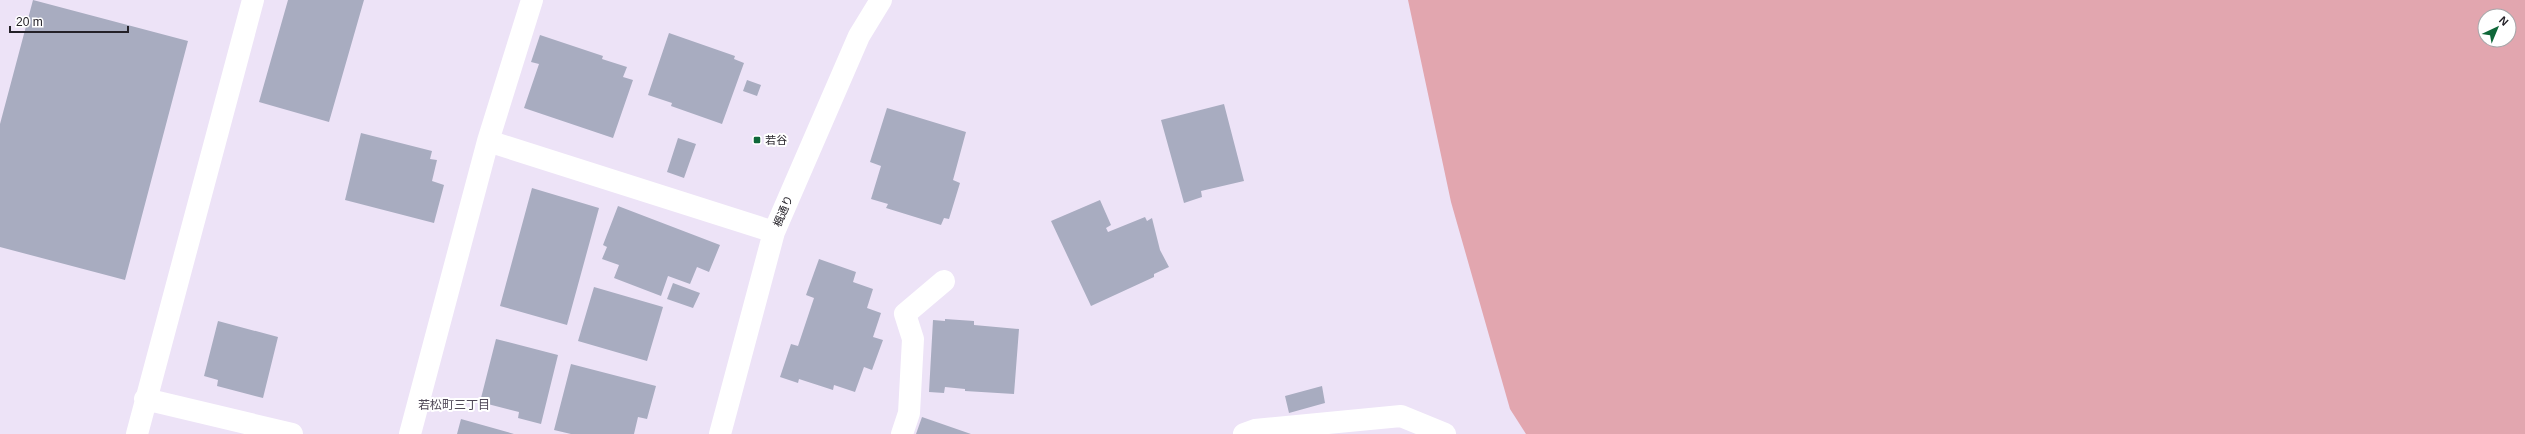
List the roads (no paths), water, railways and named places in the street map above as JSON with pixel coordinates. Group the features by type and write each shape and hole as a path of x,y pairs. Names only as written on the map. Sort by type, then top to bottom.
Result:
{"street":[{"path":"137,434 145,399 253,0"},
{"path":"410,434 488,141 532,0"},
{"name":"楓通り","path":"720,434 774,232 858,36 881,0"},
{"path":"488,141 774,232"},
{"path":"902,434 909,414 913,339 905,314 944,281"},
{"path":"145,399 292,434"},
{"path":"1244,434 1255,430 1401,416 1444,434"}],"place":[{"name":"若谷","path":"757,140"}],"district":[{"name":"若松町三丁目","path":"454,405"}]}
